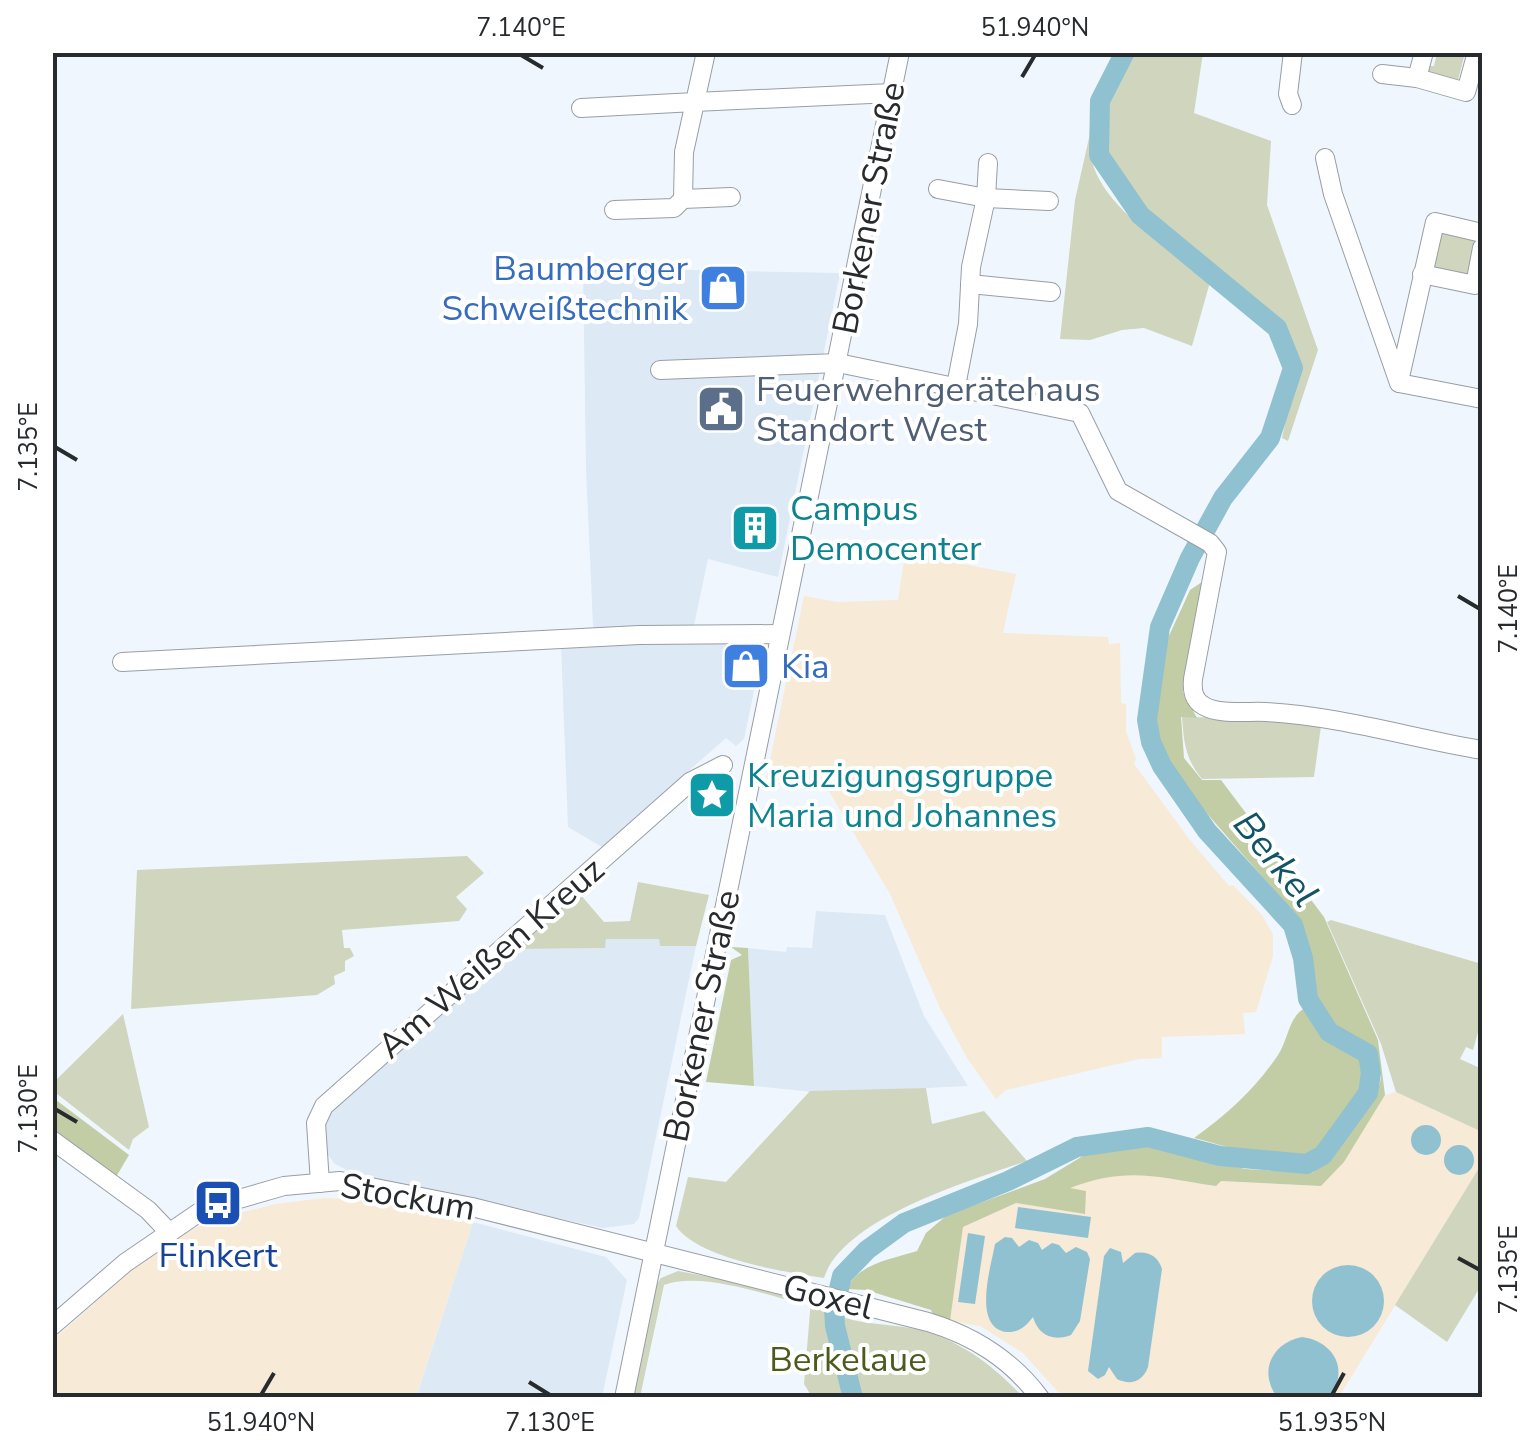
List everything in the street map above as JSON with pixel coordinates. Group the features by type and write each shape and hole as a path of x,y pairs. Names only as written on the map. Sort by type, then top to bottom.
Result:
{"street":[{"path":"614,210 674,208 682,199 684,152 706,52"},
{"name":"Borkener Straße","path":"624,1398 900,52"},
{"path":"1292,105 1288,94 1293,52"},
{"path":"1417,78 1424,52"},
{"path":"1382,74 1417,78 1466,92 1476,52"},
{"path":"582,108 892,93"},
{"path":"1325,158 1333,194 1399,383"},
{"path":"956,386 968,324 988,163"},
{"path":"938,189 986,198 1049,200"},
{"path":"682,199 731,197"},
{"path":"1399,383 1434,222 1482,233"},
{"path":"1422,274 1475,285 1482,248"},
{"path":"970,284 1051,292"},
{"path":"1377,317 1410,323"},
{"path":"838,363 1080,413 1118,491 1213,547 1192,679 1199,703 1215,710 1283,713 1337,721 1482,750"},
{"name":"Borkener Straße","path":"660,370 838,363"},
{"path":"1399,383 1482,399"},
{"path":"122,662 639,635 780,634"},
{"name":"Am Weißen Kreuz","path":"320,1183 316,1123 324,1106 690,782 722,765"},
{"path":"52,1140 148,1210 168,1231"},
{"name":"Stockum","path":"52,1326 125,1263 204,1209 284,1186 340,1181 386,1188 652,1254"},
{"name":"Goxel","path":"652,1254 938,1325 974,1339 1014,1367 1040,1398"}],"shaded area":[{"path":"583,268 840,273 778,577 708,559 693,630 597,630 593,626"},
{"path":"905,553 1016,574 1003,633 1108,637 1109,644 1120,643 1121,703 1126,704 1126,731 1136,759 1134,764 1190,840 1229,886 1233,885 1262,915 1273,935 1273,956 1256,1012 1243,1013 1245,1034 1162,1037 1162,1058 1139,1059 1006,1090 996,1099 967,1058 940,1008 890,894 827,788 822,784 765,784 804,596 837,602 898,600"},
{"path":"742,638 756,641 763,648 744,739 736,746 726,738 602,847 568,827 561,645"},
{"path":"816,911 885,915 924,1016 968,1086 822,1093 754,1086 748,948 786,952 787,947 812,948"},
{"path":"605,939 659,939 660,946 696,946 639,1218 634,1224 603,1228 355,1174 335,1164 323,1142 328,1111 518,945 518,949 605,948"},
{"path":"1396,1092 1482,1132 1482,1163 1339,1397 1081,1397 1058,1392 1023,1353 980,1326 950,1321 963,1227 1016,1203 1085,1214 1069,1188 1104,1175 1136,1173 1215,1186 1221,1181 1321,1186 1344,1162 1385,1095"},
{"path":"324,1198 361,1199 473,1222 416,1397 53,1397 53,1340 132,1270 212,1220 276,1204"},
{"path":"473,1222 606,1257 627,1280 602,1397 416,1398"}],"green space":[{"path":"1129,53 1203,53 1194,113 1271,141 1267,205 1318,350 1288,441 1282,438 1296,369 1279,323 1144,212 1106,158 1104,105"},
{"path":"1437,53 1465,53 1457,84 1426,73 1427,66 1434,66"},
{"path":"1096,107 1092,161 1110,196 1142,228 1210,282 1192,346 1144,328 1090,340 1060,339 1075,200"},
{"path":"1438,228 1482,238 1469,278 1427,270"},
{"path":"1202,582 1183,692 1197,718 1181,717 1184,758 1202,780 1221,780 1324,917 1378,1040 1385,1095 1344,1162 1321,1186 1221,1181 1216,1186 1126,1175 1070,1188 1086,1191 1085,1214 1016,1203 963,1227 950,1321 933,1315 931,1310 866,1290 847,1289 868,1268 917,1251 926,1233 947,1215 1045,1179 1086,1154 1152,1145 1245,1169 1312,1173 1342,1143 1373,1099 1381,1076 1378,1060 1371,1046 1333,1026 1313,989 1312,960 1300,920 1196,801 1159,738 1155,704 1168,638 1190,590"},
{"path":"1182,717 1247,718 1321,726 1314,777 1202,779 1186,750"},
{"path":"467,856 484,873 456,897 467,909 459,921 342,930 344,948 350,948 354,956 345,961 345,971 334,976 335,984 317,995 131,1009 137,870"},
{"path":"638,882 709,895 696,946 660,946 659,939 606,939 605,948 517,949 579,893 604,922 630,921"},
{"path":"1327,922 1482,964 1482,1033 1478,1032 1473,1050 1466,1047 1460,1059 1482,1069 1482,1132 1396,1092 1381,1044"},
{"path":"731,947 748,948 754,1086 706,1082 731,960 742,955"},
{"path":"1305,1008 1317,1027 1365,1064 1363,1086 1315,1151 1301,1156 1270,1157 1194,1138 1260,1079 1278,1055 1295,1017"},
{"path":"123,1014 149,1127 133,1139 129,1150 52,1090 53,1083"},
{"path":"926,1088 932,1124 984,1111 1027,1161 912,1204 882,1220 856,1237 836,1257 824,1278 766,1268 722,1255 687,1237 676,1226 688,1177 726,1182 810,1091"},
{"path":"52,1097 129,1155 116,1177 53,1130"},
{"path":"1482,1163 1482,1284 1447,1342 1395,1305"},
{"path":"678,1271 799,1294 805,1305 715,1283 679,1281 664,1285 640,1397 631,1398 655,1287 661,1278"},
{"name":"Berkelaue","path":"811,1300 842,1307 845,1318 916,1329 947,1339 988,1364 1023,1397 812,1397 804,1384"}],"water":[{"path":"1426,1125 1440,1134 1441,1140 1432,1154 1426,1155 1412,1146 1411,1140 1420,1126"},
{"path":"1459,1145 1473,1154 1474,1160 1465,1174 1459,1175 1445,1166 1444,1160 1453,1146"},
{"path":"1018,1207 1091,1217 1088,1238 1015,1228"},
{"path":"968,1233 985,1236 975,1304 958,1302"},
{"path":"1005,1237 1012,1238 1019,1247 1029,1240 1038,1243 1042,1250 1052,1243 1066,1253 1076,1247 1087,1252 1090,1259 1080,1321 1071,1335 1047,1335 1033,1317 1011,1332 996,1327 989,1319 986,1294 990,1267 995,1244"},
{"path":"1110,1248 1121,1252 1123,1263 1135,1253 1152,1255 1162,1269 1148,1367 1143,1376 1132,1382 1117,1379 1109,1367 1098,1379 1088,1371 1104,1256"},
{"path":"1348,1265 1373,1276 1384,1301 1373,1326 1348,1337 1323,1326 1312,1301 1323,1276"},
{"path":"1302,1337 1323,1344 1335,1359 1338,1377 1329,1397 1277,1397 1271,1387 1271,1360 1283,1345"}],"waterway":[{"name":"Berkel","path":"853,1398 835,1326 834,1309 842,1276 867,1250 904,1223 1008,1181 1077,1147 1148,1137 1220,1156 1307,1164 1323,1155 1368,1093 1368,1054 1329,1032 1308,999 1303,958 1293,925 1207,831 1162,766 1151,742 1147,720 1160,627 1190,558 1223,498 1270,438 1293,368 1277,328 1140,215 1099,155 1100,101 1125,52"}],"place":[{"name":"Baumberger Schweißtechnik","path":"723,288"},
{"name":"Feuerwehrgerätehaus Standort West","path":"721,409"},
{"name":"Campus Democenter","path":"755,528"},
{"name":"Kia","path":"746,666"},
{"name":"Kreuzigungsgruppe Maria und Johannes","path":"712,795"},
{"name":"Flinkert","path":"218,1203"}]}
